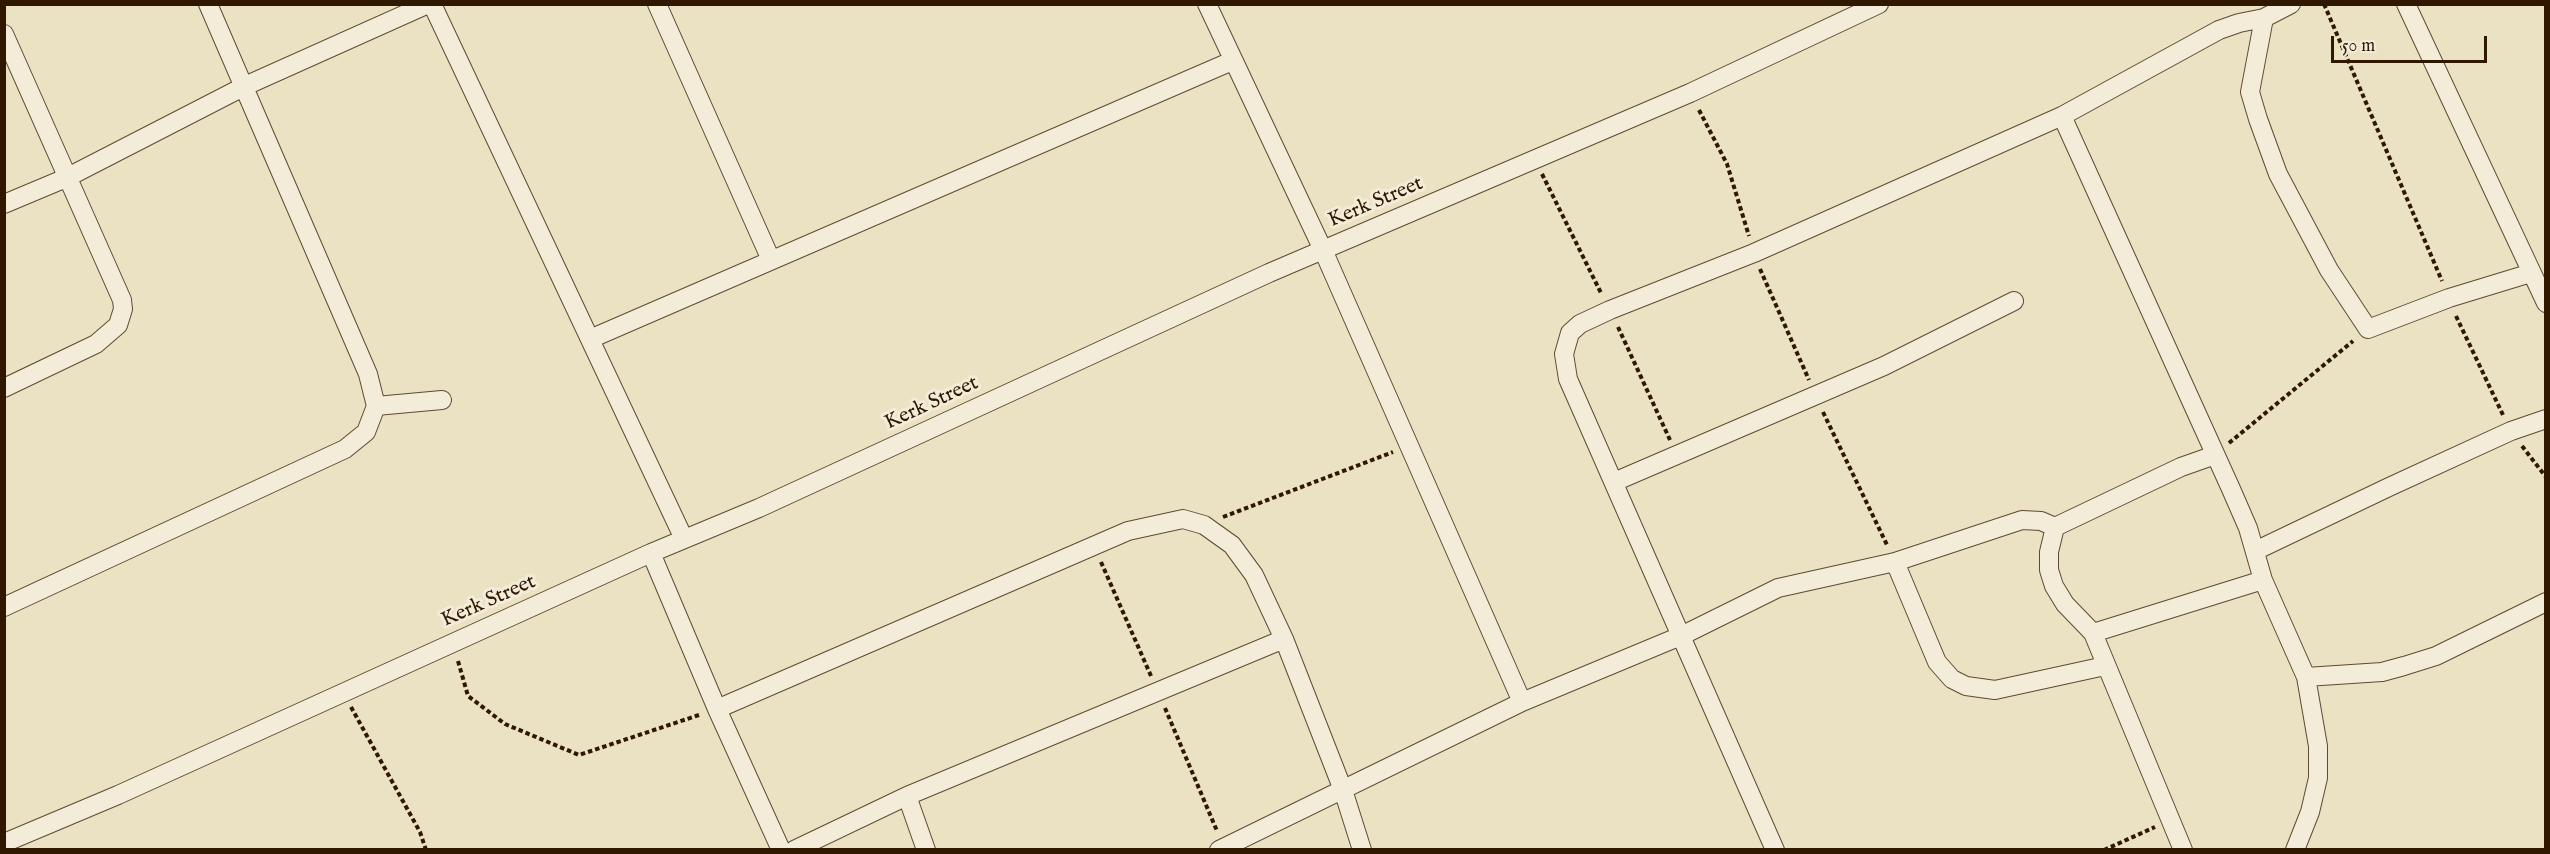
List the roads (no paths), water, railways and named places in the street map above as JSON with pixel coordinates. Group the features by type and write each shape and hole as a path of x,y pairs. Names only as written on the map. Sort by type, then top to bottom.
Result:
{"street":[{"path":"4,607 345,449 366,432 376,406 368,374 208,4"},
{"path":"4,204 66,178 245,86 430,4 684,539"},
{"path":"657,4 771,260"},
{"path":"1207,4 1323,250 1522,702"},
{"name":"Kerk Street","path":"4,843 118,795 651,553 770,503 1323,250 1690,93 1879,4"},
{"path":"1775,849 1683,635 1568,380 1564,354 1570,333 1580,324 1610,310 1754,254 2062,116 2219,30 2264,18 2291,4"},
{"path":"2406,4 2546,303"},
{"path":"2264,18 2250,92 2258,119 2278,174 2330,270 2368,329 2450,298 2531,273"},
{"path":"4,34 122,300 122,317 112,333 96,344 4,388"},
{"path":"590,339 1232,61"},
{"path":"2062,116 2236,499 2263,580 2306,677 2318,746 2318,778 2310,812 2295,849"},
{"path":"1614,482 1884,366 2014,301"},
{"path":"376,406 442,400"},
{"path":"2255,551 2511,431 2546,419"},
{"path":"1219,849 1522,702 1683,635 1778,588 1895,562 2022,520 2041,521 2055,527 2181,468 2215,455"},
{"path":"717,709 1128,531 1183,519 1204,525 1232,545 1245,562 1284,639 1362,849"},
{"path":"2055,527 2049,552 2049,570 2054,586 2065,604 2093,633 2182,849"},
{"path":"651,553 717,709 781,849"},
{"path":"1895,562 1937,662 1952,679 1966,686 1995,690 2105,666"},
{"path":"2093,633 2263,580"},
{"path":"2306,677 2382,672 2404,666 2436,656 2546,602"},
{"path":"794,849 907,795 1284,639"},
{"path":"907,795 926,849"}]}
